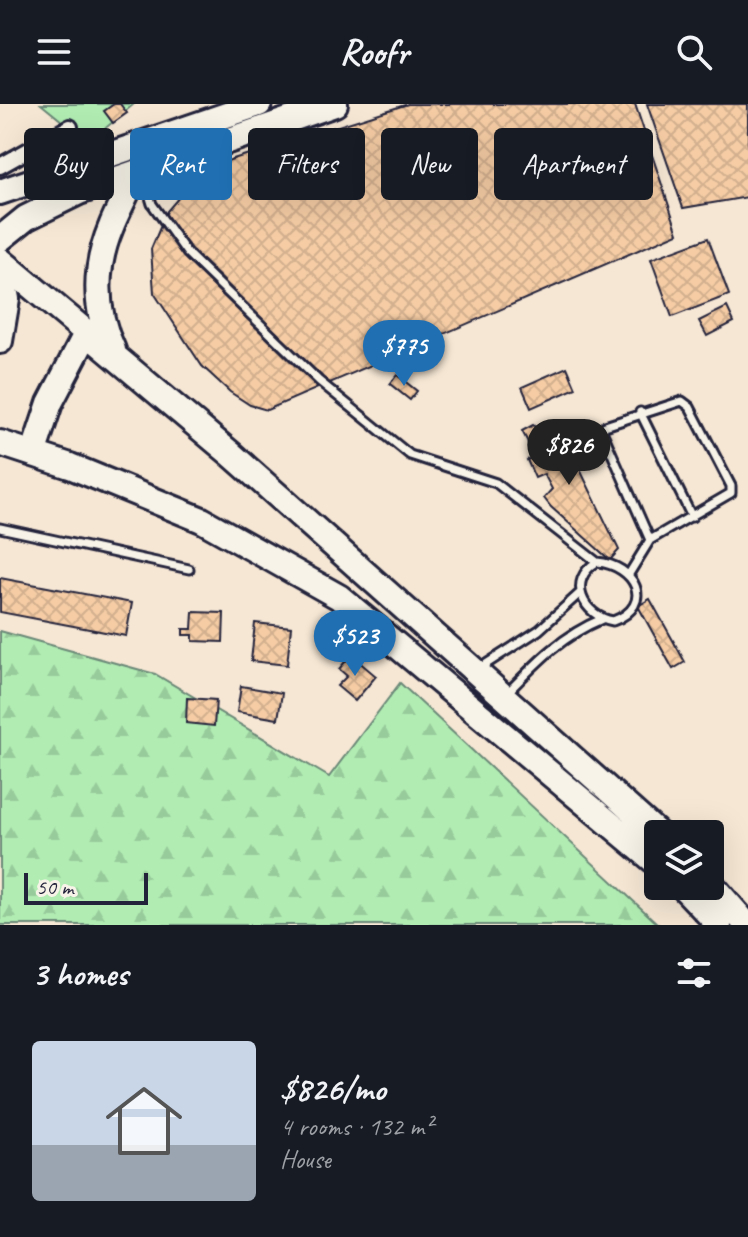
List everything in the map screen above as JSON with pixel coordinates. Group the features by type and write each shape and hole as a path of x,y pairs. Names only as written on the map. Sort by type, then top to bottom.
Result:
{"main road":[{"path":"0,192 259,104"},
{"path":"232,141 335,104"},
{"path":"0,239 51,204 130,177"},
{"path":"115,356 103,329 98,278 104,245 130,191"},
{"path":"0,261 231,454 644,822"},
{"path":"0,261 7,299 0,341"},
{"path":"33,454 50,403 87,332"},
{"path":"0,443 202,520 339,597 644,851"},
{"path":"724,899 747,925"},
{"path":"695,900 719,925"}],"street":[{"path":"0,166 70,127"}],"lane":[{"path":"150,200 187,253 319,381 410,455 496,483 597,562 612,563 629,574 637,592 630,612 613,621 602,619 586,605 580,593 580,581 597,562"},
{"path":"629,574 650,540 726,498 731,486 690,407 682,401 640,412 605,426 602,437 650,540"},
{"path":"640,412 692,517"},
{"path":"0,528 189,569"},
{"path":"474,671 539,630 580,593"},
{"path":"503,696 546,653 578,629 602,619"}],"green space":[{"path":"41,104 134,104 106,128 70,128"},
{"path":"0,631 155,674 329,777 400,683 659,925 0,925"}],"building":[{"path":"114,104 120,104 127,113 113,123 104,111"},
{"path":"408,104 635,104 643,128 494,128 494,200 653,200 653,158 678,233 267,410 250,405 230,392 202,366 154,293 151,249 167,211 176,200 232,200 232,159 248,154 248,200 365,200 365,128 332,128"},
{"path":"647,104 748,104 748,197 683,208"},
{"path":"708,238 729,295 672,317 651,259"},
{"path":"727,307 734,322 707,336 699,321"},
{"path":"567,367 576,388 531,408 522,387"},
{"path":"397,375 417,391 410,400 390,384"},
{"path":"558,424 619,550 610,560 551,507 544,498 552,489 544,474 535,478 527,460 535,456 522,431 533,425 543,434"},
{"path":"0,578 132,603 126,636 0,612"},
{"path":"650,599 685,662 673,669 638,606"},
{"path":"193,612 224,613 223,642 193,641 193,635 183,635 183,629 192,629"},
{"path":"255,623 291,627 287,665 251,661"},
{"path":"351,655 376,676 355,701 337,686 347,676 339,669"},
{"path":"241,686 282,693 278,719 237,712"},
{"path":"187,698 216,700 214,726 186,723"}]}
